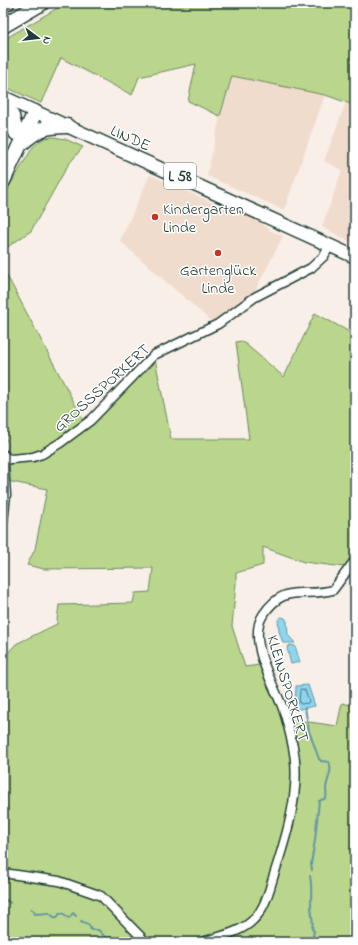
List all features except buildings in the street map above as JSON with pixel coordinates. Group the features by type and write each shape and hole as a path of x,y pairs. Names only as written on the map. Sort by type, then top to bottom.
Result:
{"highway":[{"path":"3,5 7,3"},
{"path":"3,26 42,3"},
{"path":"3,105 12,116 18,139"},
{"path":"3,181 18,139 31,110"},
{"path":"3,160 18,139 36,131 54,126 67,126"}],"main road":[{"name":"LINDE","path":"3,96 355,257"}],"street":[{"name":"GROSSSPORKERT","path":"3,522 6,495 4,464 5,456 18,460 33,457 42,454 60,443 91,420 154,355 218,324 255,297 311,268 324,256 330,245"},
{"name":"KLEINSPORKERT","path":"202,942 235,932 254,919 261,910 282,853 294,794 293,749 286,718 271,684 259,644 257,636 259,624 263,616 274,602 287,594 295,592 321,593 333,590 355,560"},
{"path":"3,872 59,881 101,896 146,942"}],"shaded area":[{"path":"232,76 325,95 284,210 207,176 220,116"},
{"path":"346,102 355,105 355,244 322,227 342,170 324,161"},
{"name":"Gartenglück Linde","path":"150,175 233,212 234,210 260,222 271,231 283,236 254,293 213,323 120,241"}],"green space":[{"path":"66,3 355,3 355,93 351,104 325,95 232,76 220,116 188,101 196,64 139,77 132,95 61,58 41,103 3,86 3,40"},
{"path":"54,137 65,139 83,147 68,165 31,231 3,250 3,201 10,185 33,147 44,138"},
{"path":"3,268 86,425 155,359 171,439 249,439 236,342 242,341 284,377 315,313 355,335 355,553 344,567 304,562 263,547 263,565 236,573 232,626 245,667 266,664 288,719 337,726 342,703 355,706 355,942 3,942 3,658 16,644 57,624 59,605 133,603 135,593 150,592 153,568 44,569 27,565 35,549 47,489 7,481 8,443 3,435"}],"water":[{"path":"281,617 285,618 287,621 288,635 295,643 283,643 279,631 278,620"},
{"path":"290,645 295,646 300,662 291,664 287,648"},
{"path":"308,685 315,706 295,710 296,686"}],"waterway":[{"path":"305,708 309,731 319,759 321,761 329,762 330,765 326,788 326,798 319,801 311,864 312,870"},
{"path":"310,876 313,923 312,929 314,931 312,942"},
{"path":"3,901 5,902 7,900 10,903"},
{"path":"31,909 35,914 49,913 54,917 58,917 59,914 64,914 69,918 73,913 76,916"},
{"path":"81,921 89,925 91,930 98,930 105,937 114,938 114,942"}],"place":[{"name":"Kindergarten Linde","path":"155,217"},
{"name":"Gartenglück Linde","path":"218,253"}]}
